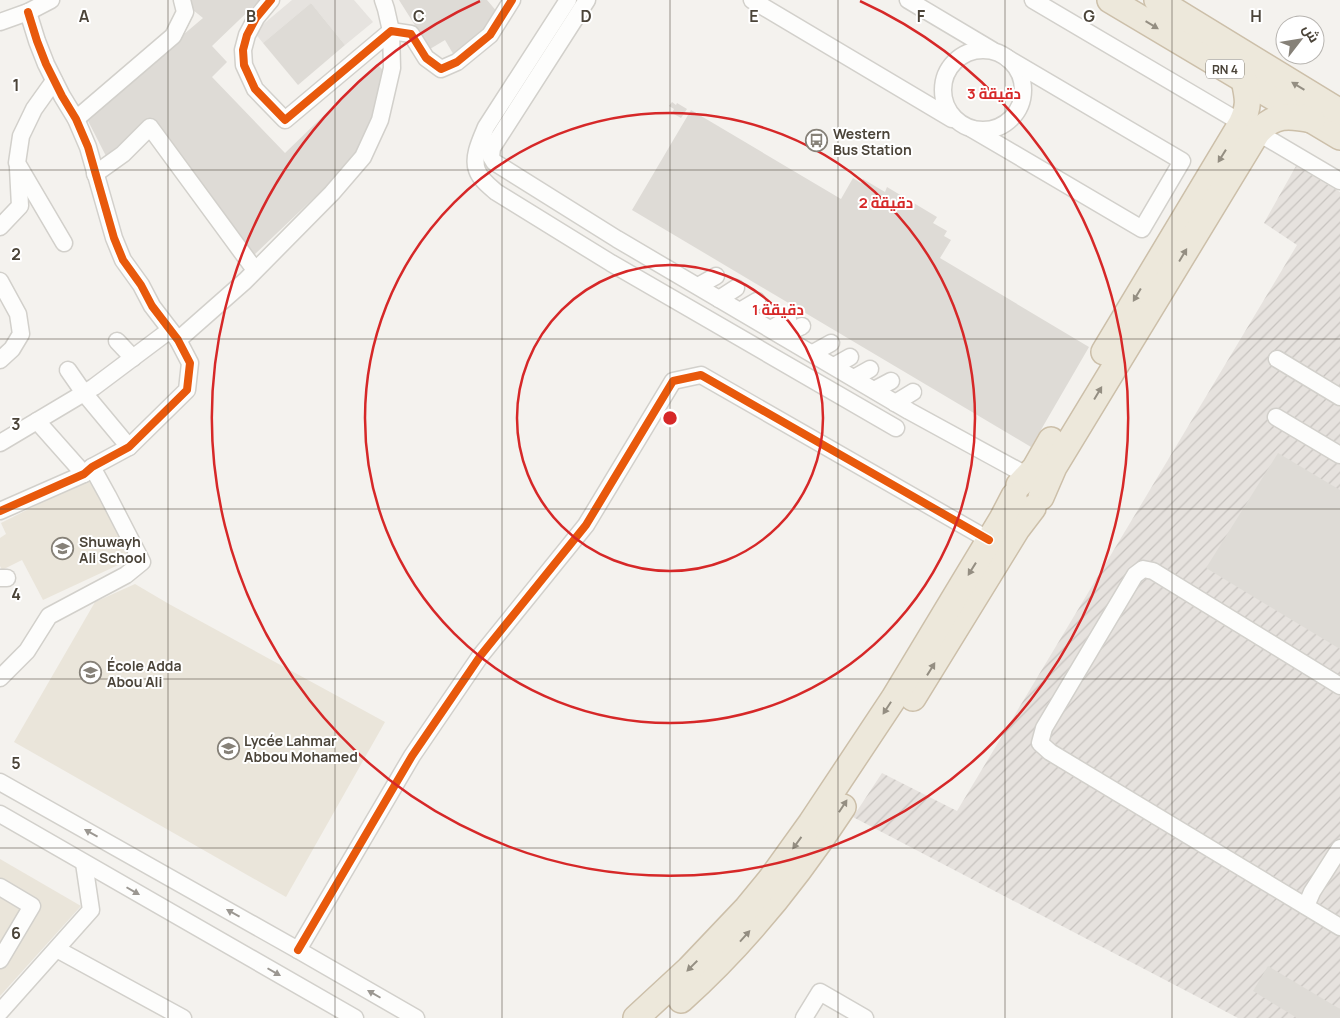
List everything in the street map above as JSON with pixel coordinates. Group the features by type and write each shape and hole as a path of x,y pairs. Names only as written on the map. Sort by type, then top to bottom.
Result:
{"highway":[{"name":"RN 4","path":"1110,0 1340,137"},
{"name":"RN 4","path":"1156,0 1340,112"},
{"path":"660,1018 705,978 738,944 811,856 947,644 1017,529 1027,493 1042,455 1148,278 1249,128 1248,101 1244,80"},
{"path":"1249,128 1264,126 1280,117 1287,116 1312,120"},
{"path":"636,1018 689,969 725,932 770,880 811,823 894,698 1005,514 1027,493"}],"street":[{"path":"0,22 28,12 51,0"},
{"path":"76,119 173,36 185,12 182,0"},
{"path":"271,0 256,18 247,35 243,50 244,65 256,89 285,120 391,31 411,34 426,58 441,69 457,62 490,34 508,2"},
{"path":"0,443 84,393 133,358 174,335 255,270 332,193 363,157 380,120 392,68 391,31 382,0"},
{"path":"568,0 486,127 476,158 477,170 485,182 496,192 611,263 896,428"},
{"path":"587,0 492,148 491,157 494,162 617,238 806,340 1027,493"},
{"path":"752,0 1142,229 1182,162 908,0"},
{"path":"1033,0 1340,181"},
{"path":"0,511 88,471 128,447 187,390 190,363 174,335 152,306 141,285 123,260 114,238 88,148 76,119 54,81 37,41 28,12"},
{"path":"981,50 1001,55 1016,68 1022,81 1023,95 1019,108 1010,119 999,127 985,130 965,126 949,112 944,99 943,85 947,72 956,60 968,53 981,50"},
{"path":"0,227 20,206 17,163 22,136 34,109 54,81"},
{"path":"95,174 123,154 150,127 255,270"},
{"path":"17,163 64,243"},
{"path":"0,280 18,314 21,334 8,344 12,349 0,360"},
{"path":"117,341 133,358"},
{"path":"1277,359 1340,397"},
{"path":"68,370 84,393 128,447"},
{"path":"298,950 412,756 481,655 586,525 673,381 701,375 989,540"},
{"path":"1276,417 1340,455"},
{"path":"0,678 28,651 50,616 126,575 142,562 108,496 88,471 37,421"},
{"path":"1340,686 1153,571 1143,568 1135,575 1044,728 1040,743 1050,752 1340,928"},
{"path":"0,782 416,1018"},
{"path":"0,814 355,1018"},
{"path":"1306,906 1312,892 1340,848"},
{"path":"0,1012 91,910 84,862"},
{"path":"0,887 32,906 0,960"},
{"path":"62,952 183,1018"},
{"path":"804,1018 820,992 864,1018"}],"shaded area":[{"path":"292,0 354,0 373,22 345,45 311,3 263,43 254,32"},
{"path":"1296,166 1340,192 1340,1018 1238,1018 853,817 882,773 957,811 1297,245 1264,223"},
{"name":"Shuwayh Ali School","path":"92,477 121,534 129,560 43,600 22,560 2,570 0,566 0,538 6,534 1,523"},
{"name":"Lycée Lahmar Abbou Mohamed","path":"135,584 385,722 286,897 14,742 95,602"},
{"path":"0,859 81,906 0,996"}],"building":[{"path":"192,0 260,0 212,46 227,62 212,77 285,153 377,64 384,71 369,127 358,150 340,173 252,257 152,118 106,156 86,117 203,18 188,6"},
{"path":"399,0 487,0 498,13 486,32 455,57 445,40 430,49"},
{"path":"311,3 345,45 298,85 263,43"},
{"path":"672,102 687,109 681,118 672,113 674,109 669,106"},
{"path":"691,110 841,199 853,178 861,183 863,179 885,192 887,187 937,217 933,223 947,231 944,236 951,240 940,258 1089,347 1031,447 632,210"},
{"path":"1278,453 1340,490 1340,649 1206,568"},
{"path":"1268,966 1340,1009 1340,1018 1297,1018 1253,991"}],"cycle path":[{"path":"271,0 256,18 247,35 243,50 244,65 255,89 285,120 391,31 411,34 426,58 441,69 457,62 490,35 512,0"},
{"path":"0,511 84,474 92,467 129,447 187,390 190,363 178,340 152,306 141,285 123,260 114,238 88,147 76,119 46,64 28,12"},
{"path":"298,950 412,756 481,655 586,525 673,381 701,375 989,540"}],"place":[{"name":"Western Bus Station","path":"817,141"},
{"name":"Shuwayh Ali School","path":"63,549"},
{"name":"École Adda Abou Ali","path":"91,673"},
{"name":"Lycée Lahmar Abbou Mohamed","path":"228,748"}]}
